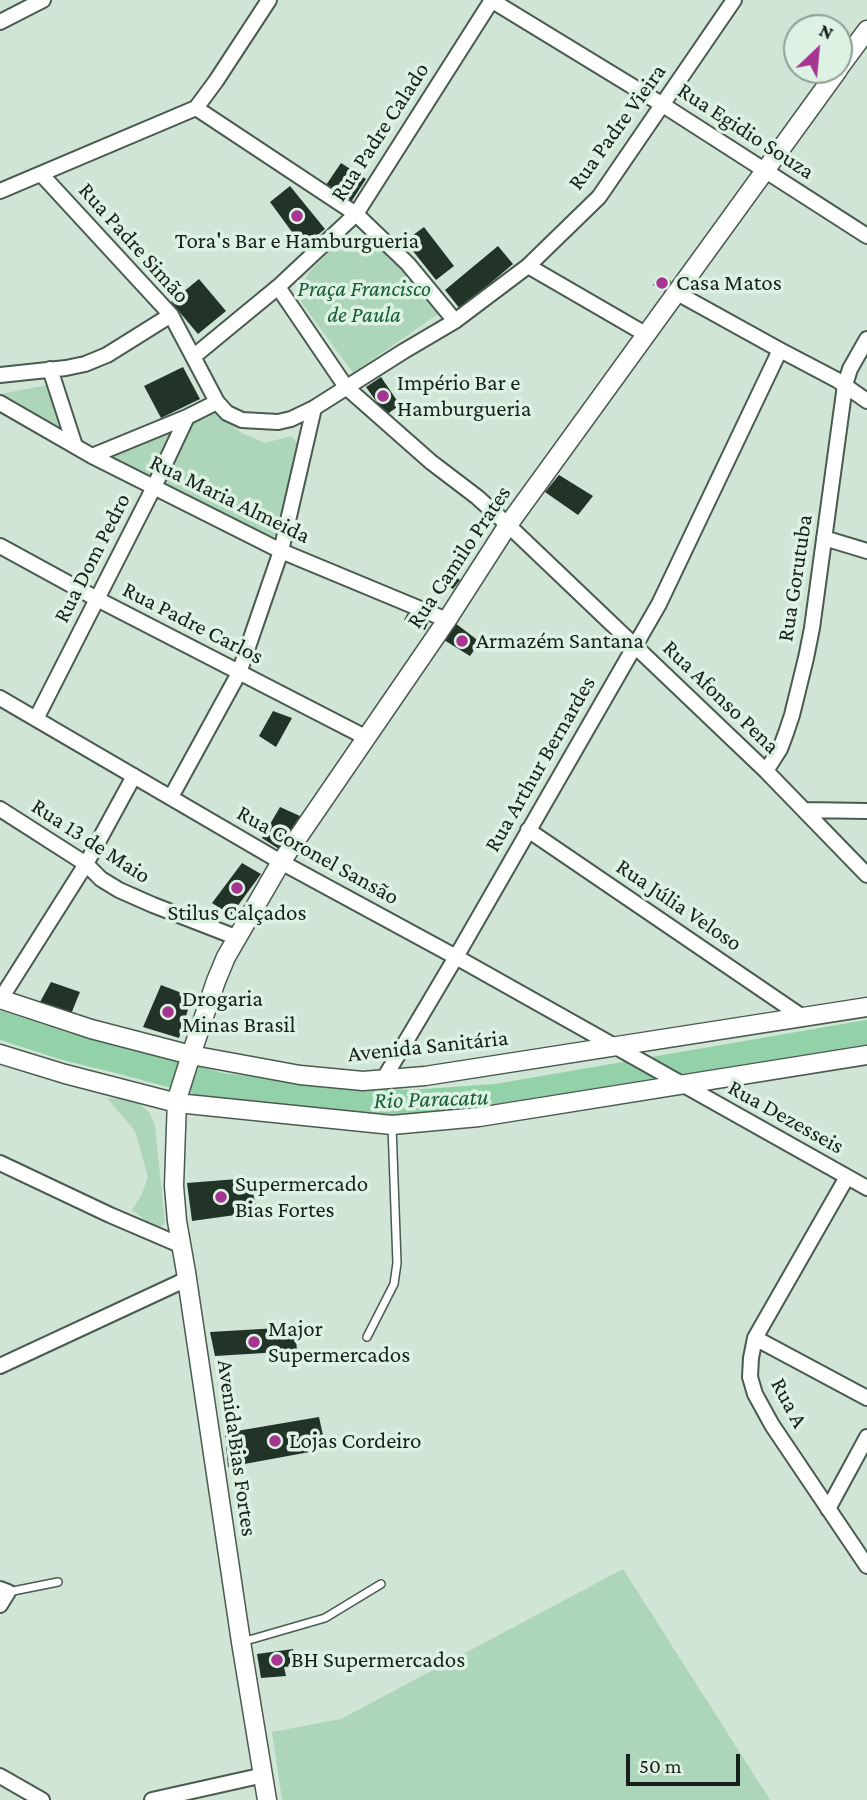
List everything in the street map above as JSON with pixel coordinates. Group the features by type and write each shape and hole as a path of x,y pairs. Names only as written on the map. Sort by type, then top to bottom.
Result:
{"street":[{"path":"0,22 43,0"},
{"path":"0,191 195,108 269,0"},
{"name":"Rua Egidio Souza","path":"492,0 663,105 867,236"},
{"name":"Rua Padre Calado","path":"193,356 278,287 356,214 492,0"},
{"name":"Rua Padre Vieira","path":"314,408 455,321 528,266 599,197 734,0"},
{"name":"Rua Camilo Prates","path":"853,49 867,30"},
{"name":"Rua Camilo Prates","path":"177,1101 226,957 281,862 447,620 508,525 827,84"},
{"path":"195,108 356,214 408,264 455,321"},
{"name":"Rua Padre Simão","path":"41,174 171,315 217,402 227,413 242,420 278,422 292,419 314,408"},
{"path":"528,266 647,335"},
{"name":"Rua Afonso Pena","path":"278,287 346,387 508,525 766,771 867,875"},
{"path":"677,293 845,385 867,401"},
{"path":"0,375 66,369 85,364 107,355 171,315"},
{"name":"Rua Gorutuba","path":"766,771 779,748 792,715 812,628 845,385 850,369 867,340"},
{"name":"Rua Arthur Bernardes","path":"383,1080 659,604 780,350"},
{"path":"50,369 75,446"},
{"path":"92,456 217,402"},
{"name":"Rua Maria Almeida","path":"0,403 92,456 281,551 447,620"},
{"path":"171,797 239,673 281,551 314,408"},
{"name":"Rua Dom Pedro","path":"36,719 187,417"},
{"path":"824,538 867,551"},
{"name":"Rua Padre Carlos","path":"0,545 97,599 366,738"},
{"name":"Rua Coronel Sansão","path":"0,698 281,862 617,1046"},
{"path":"0,1000 86,864 134,776"},
{"name":"Rua 13 de Maio","path":"0,809 86,864 101,879 133,897 237,938"},
{"path":"805,810 867,811"},
{"name":"Rua Júlia Veloso","path":"528,830 804,1018"},
{"name":"Avenida Sanitária","path":"0,1000 190,1059 300,1075 383,1080 425,1076 867,1007"},
{"name":"Rua Dezesseis","path":"617,1046 867,1188"},
{"path":"0,1054 65,1074 177,1101 392,1125 479,1117 867,1055"},
{"name":"Avenida Bias Fortes","path":"177,1101 174,1186 180,1245 267,1800"},
{"path":"0,1163 180,1245"},
{"name":"Rua A","path":"848,1177 755,1338 750,1377 755,1394 772,1425 867,1566"},
{"path":"0,1366 187,1279"},
{"path":"755,1338 867,1398"},
{"path":"828,1508 867,1437"},
{"path":"152,1800 264,1775"},
{"path":"0,1776 42,1800"}],"lane":[{"path":"367,1337 394,1284 397,1263 392,1125"},
{"path":"3,1595 58,1582"},
{"path":"241,1642 325,1618 381,1584"}],"green space":[{"name":"Praça Francisco de Paula","path":"357,236 369,237 388,252 441,312 353,373 301,302 300,288 310,271 330,251"},
{"path":"48,385 68,435 0,397 0,394"},
{"path":"214,411 242,433 265,443 291,436 297,442 283,524 277,535 270,538 168,488 162,479 188,426"},
{"path":"177,426 153,480 105,457"},
{"path":"107,1098 134,1099 149,1112 155,1126 165,1223 157,1229 132,1210 148,1177 135,1131"},
{"path":"623,1569 770,1800 282,1800 272,1732 341,1719"}],"building":[{"path":"341,163 366,179 349,205 324,188"},
{"name":"Tora's Bar e Hamburgueria","path":"290,186 325,229 303,247 270,202"},
{"path":"424,227 454,266 436,280 405,241"},
{"path":"498,246 513,264 460,309 445,290"},
{"name":"Casa Matos","path":"659,275 671,281 666,292 653,285"},
{"path":"199,279 226,311 198,334 171,302"},
{"path":"183,367 200,399 161,418 144,386"},
{"name":"Império Bar e Hamburgueria","path":"381,377 400,405 386,415 366,387"},
{"path":"559,475 593,496 578,515 545,492"},
{"path":"445,570 460,580 453,589 439,580"},
{"path":"409,611 429,620 425,630 404,620"},
{"name":"Armazém Santana","path":"455,623 480,642 470,656 444,640"},
{"path":"273,711 292,718 276,747 259,736"},
{"path":"280,807 300,816 279,849 262,838"},
{"name":"Stilus Calçados","path":"242,863 261,874 231,915 212,903"},
{"path":"51,982 80,992 71,1014 40,1002"},
{"name":"Drogaria Minas Brasil","path":"161,985 192,997 179,1038 143,1027"},
{"name":"Supermercado Bias Fortes","path":"250,1178 257,1212 192,1221 187,1183"},
{"name":"Major Supermercados","path":"295,1327 297,1351 215,1356 210,1332"},
{"name":"Lojas Cordeiro","path":"319,1417 326,1449 228,1467 225,1433"},
{"name":"BH Supermercados","path":"293,1649 297,1666 284,1667 286,1676 261,1678 257,1654"}],"waterway":[{"name":"Rio Paracatu","path":"0,1025 64,1046 221,1087 330,1100 411,1104 496,1098 867,1034"}],"place":[{"name":"Tora's Bar e Hamburgueria","path":"297,216"},
{"name":"Casa Matos","path":"662,283"},
{"name":"Império Bar e Hamburgueria","path":"383,396"},
{"name":"Armazém Santana","path":"462,641"},
{"name":"Stilus Calçados","path":"237,888"},
{"name":"Drogaria Minas Brasil","path":"168,1012"},
{"name":"Supermercado Bias Fortes","path":"221,1197"},
{"name":"Major Supermercados","path":"254,1342"},
{"name":"Lojas Cordeiro","path":"275,1441"},
{"name":"BH Supermercados","path":"277,1660"}]}
